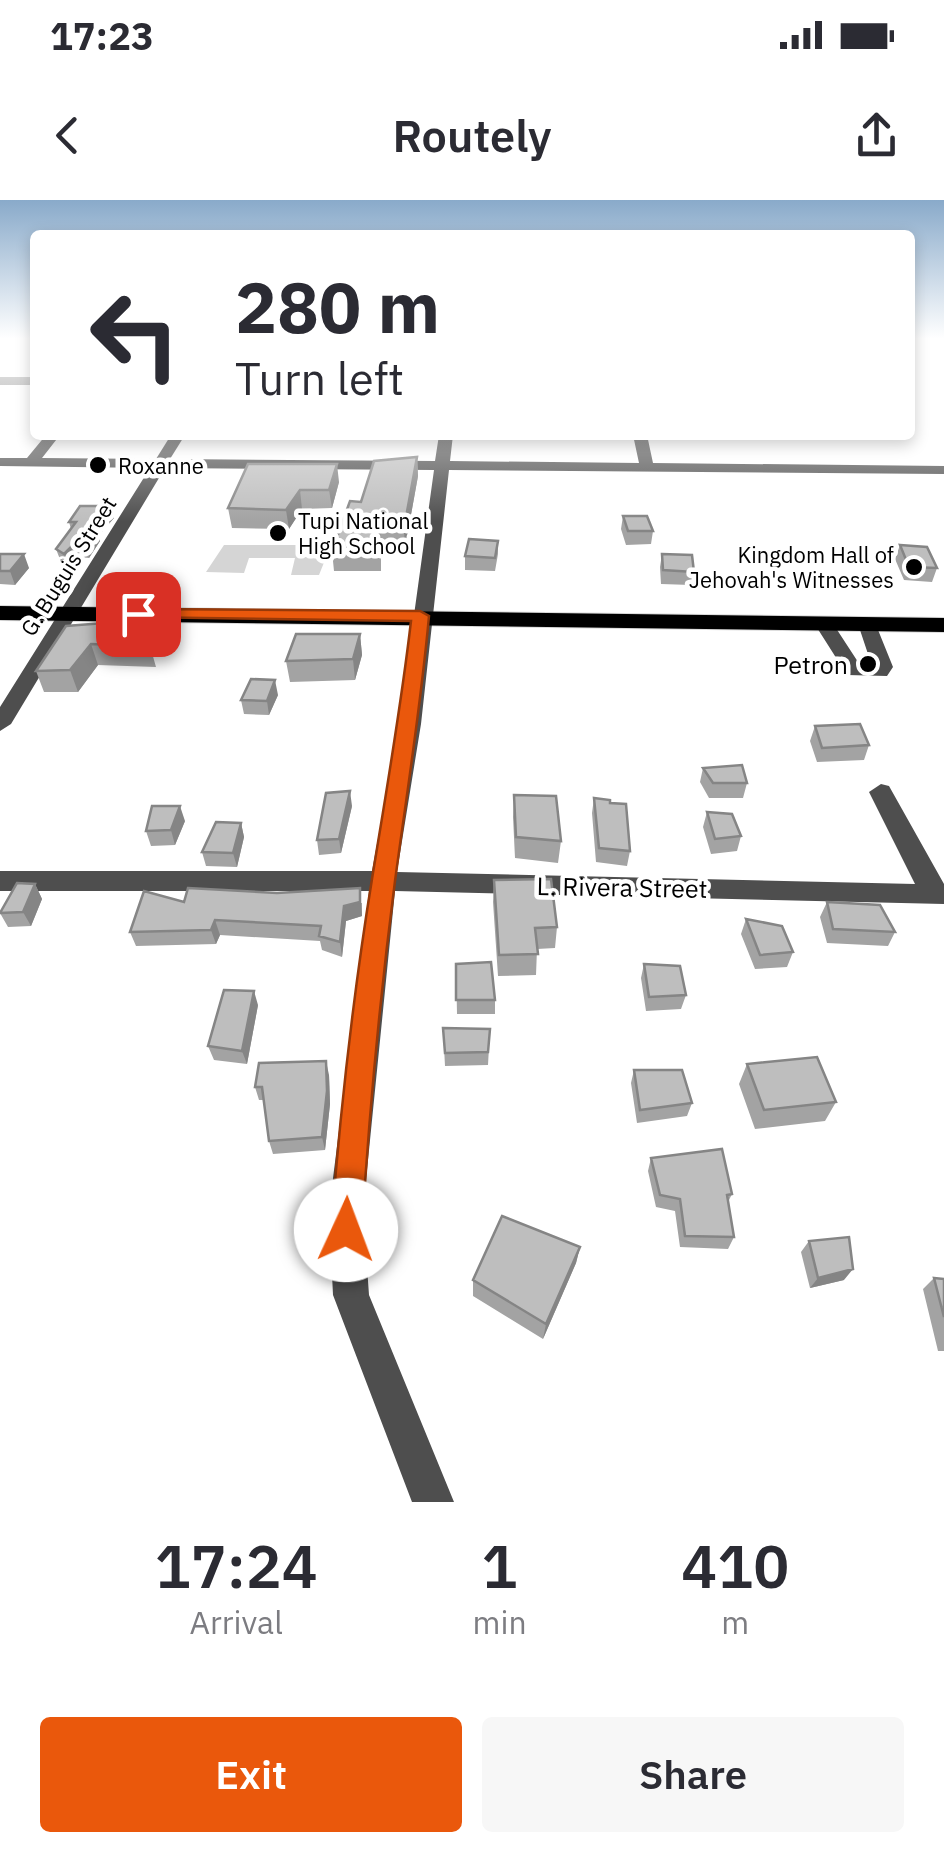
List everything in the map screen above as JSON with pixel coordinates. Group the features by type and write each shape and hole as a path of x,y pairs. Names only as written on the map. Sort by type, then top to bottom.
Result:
{"highway":[{"path":"0,613 944,624"}],"street":[{"path":"31,462 48,440"},
{"name":"G. Buguis Street","path":"0,724 174,440"},
{"path":"433,1502 365,1339 351,1296 347,1251 353,1127 445,440"},
{"path":"641,440 647,467"},
{"path":"0,462 944,470"},
{"path":"822,623 854,671 880,672 883,667 867,624"},
{"path":"881,792 939,894"},
{"name":"L. Rivera Street","path":"0,882 384,882 939,894"}],"shaded area":[{"path":"224,545 331,545 319,575 291,575 295,558 249,558 244,573 206,572"}],"building":[{"path":"417,457 404,528 379,529 379,551 332,551 350,501 361,502 374,461"},
{"path":"248,464 337,464 329,490 300,490 286,510 228,508"},
{"path":"80,506 110,506 90,528 96,528 85,544 74,544 64,554 56,549 76,522 69,522"},
{"path":"623,516 647,516 653,531 628,531"},
{"path":"469,539 498,541 495,558 465,556"},
{"path":"900,545 927,547 937,568 909,567"},
{"path":"0,554 24,554 10,571 0,571"},
{"path":"662,554 692,555 694,572 663,570"},
{"path":"104,623 105,627 118,627 150,646 91,644 70,670 36,671 66,626"},
{"path":"296,634 360,634 353,659 286,661"},
{"path":"251,679 275,680 267,701 241,700"},
{"path":"860,724 869,745 822,748 815,726"},
{"path":"742,765 747,783 713,783 703,768"},
{"path":"350,791 339,839 317,840 326,793"},
{"path":"514,795 556,796 561,841 516,837"},
{"path":"594,798 626,804 630,851 599,848"},
{"path":"152,806 180,806 171,830 146,831"},
{"path":"707,812 732,814 741,836 715,839"},
{"path":"216,822 241,823 233,853 202,852"},
{"path":"551,879 557,927 535,928 538,954 499,955 494,880"},
{"path":"17,883 35,884 23,912 0,913"},
{"path":"188,888 277,893 360,888 360,902 344,906 340,942 319,936 321,926 215,920 211,930 130,932 144,891 184,902"},
{"path":"827,902 880,905 895,932 833,929"},
{"path":"746,919 782,926 793,952 760,955"},
{"path":"491,962 495,1000 456,1000 456,964"},
{"path":"644,964 680,966 686,995 649,997"},
{"path":"224,990 254,991 242,1051 208,1046"},
{"path":"443,1028 490,1029 488,1052 445,1053"},
{"path":"817,1057 836,1102 764,1110 747,1064"},
{"path":"326,1061 322,1137 269,1141 262,1087 255,1087 259,1063"},
{"path":"634,1070 682,1070 692,1103 640,1110"},
{"path":"722,1149 732,1194 727,1195 734,1237 685,1236 680,1199 660,1195 651,1158"},
{"path":"502,1216 580,1247 546,1324 473,1280"},
{"path":"849,1237 853,1269 818,1278 809,1241"},
{"path":"934,1278 944,1279 944,1317"}],"place":[{"name":"Roxanne","path":"98,465"},
{"name":"Tupi National High School","path":"278,533"},
{"name":"Kingdom Hall of Jehovah's Witnesses","path":"914,567"},
{"name":"Petron","path":"868,664"}],"route":[{"path":"138,614 420,616 410,724 384,882 355,1108 346,1230"}]}
